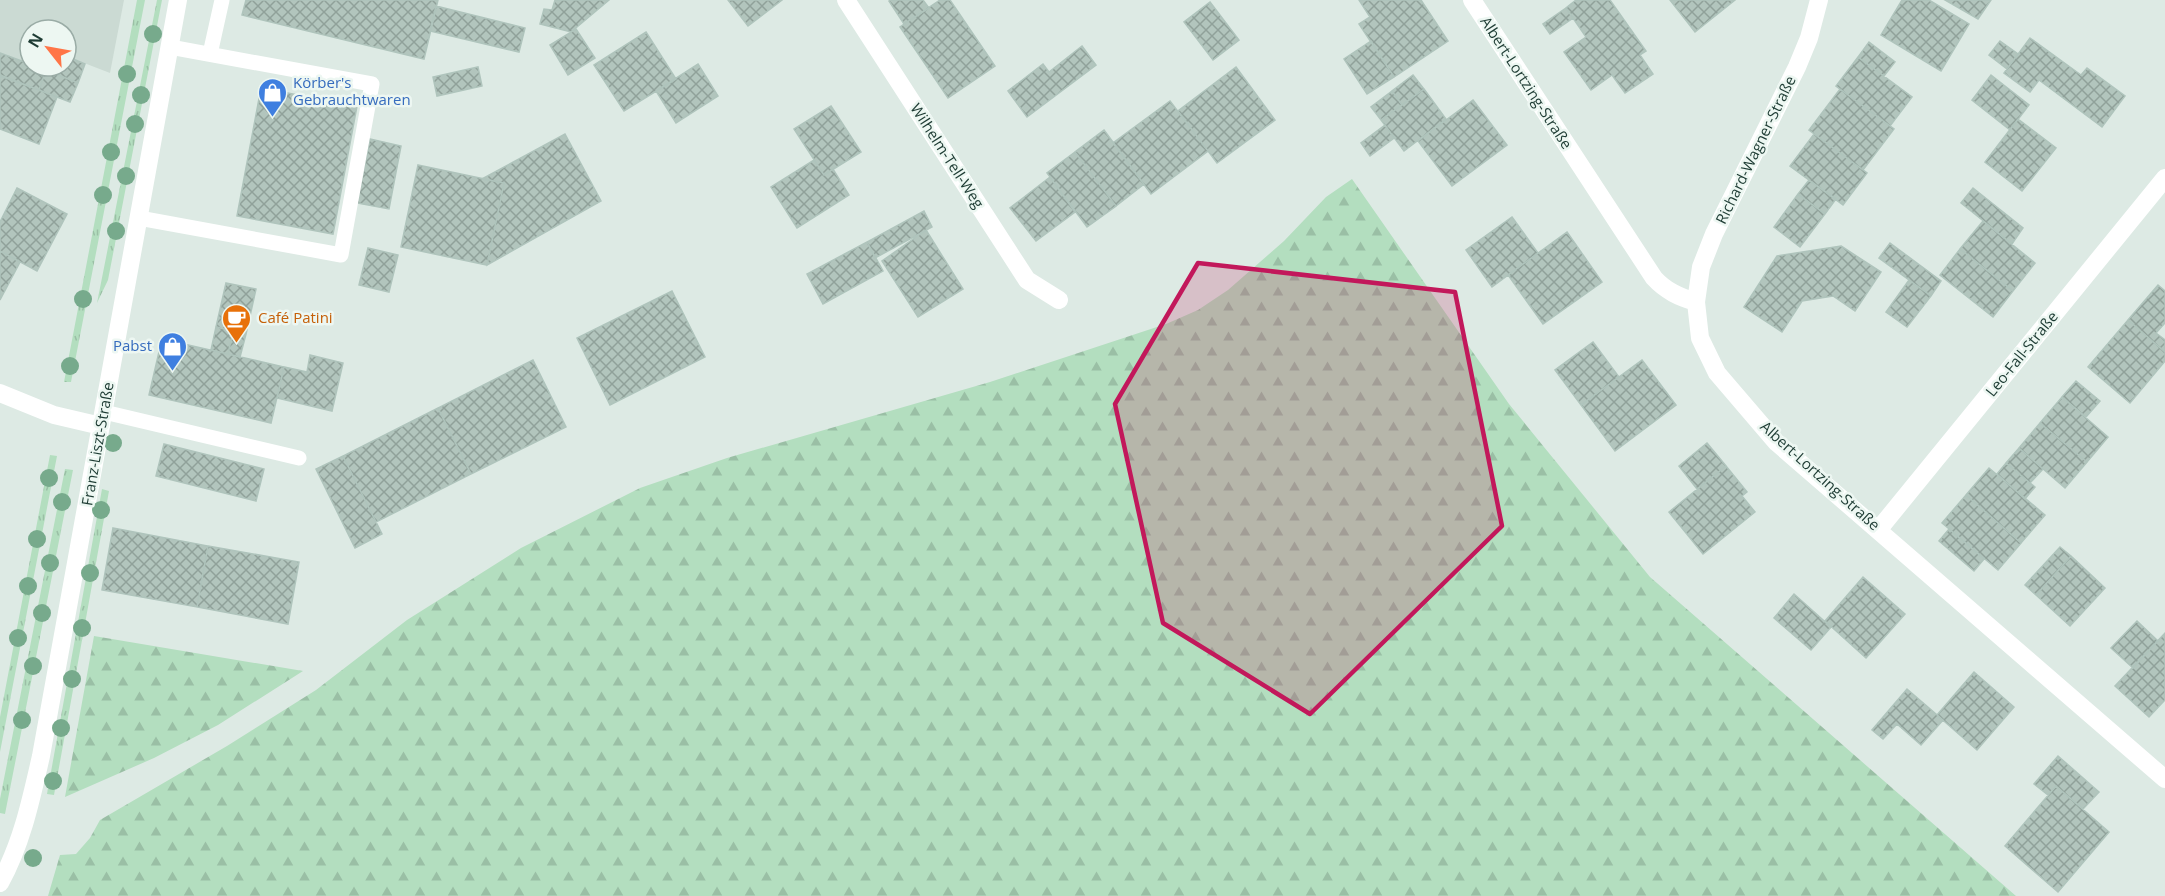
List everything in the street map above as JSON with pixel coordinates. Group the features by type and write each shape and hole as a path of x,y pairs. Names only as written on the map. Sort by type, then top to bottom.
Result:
{"street":[{"name":"Franz-Liszt-Straße","path":"0,883 25,825 41,756 178,0"},
{"name":"Wilhelm-Tell-Weg","path":"846,0 1027,280 1059,300"},
{"name":"Albert-Lortzing-Straße","path":"1472,0 1654,278 1663,288 1696,302 1700,338 1718,373 1746,409 1776,442 2165,779"},
{"name":"Richard-Wagner-Straße","path":"1696,302 1701,267 1714,234 1797,67 1809,38 1819,0"},
{"name":"Leo-Fall-Straße","path":"1879,529 2165,178"},
{"path":"0,393 54,415 102,419"}],"lane":[{"path":"210,54 222,0"},
{"path":"139,218 341,255 372,84 170,46"},
{"path":"102,419 299,458"}],"highlighted area":[{"path":"1198,263 1455,292 1502,526 1310,714 1163,623 1115,404"}],"shaded area":[{"path":"0,0 124,0 110,73 78,61 78,18 18,18 18,60 0,53"}],"green space":[{"path":"137,0 145,0 71,382 64,382"},
{"path":"157,0 162,0 108,280 97,303"},
{"path":"1352,179 1509,404 1650,577 2016,896 48,896 60,855 76,854 90,838 100,820 227,746 316,690 407,620 521,548 640,488 727,458 990,382 1166,324 1198,310 1228,290 1284,241 1326,197"},
{"path":"50,455 57,456 0,752 0,717"},
{"path":"65,469 73,470 5,814 0,813 0,799"},
{"path":"102,489 109,491 54,795 47,794"},
{"path":"94,636 303,671 218,725 154,758 65,797"}],"building":[{"path":"246,0 438,0 424,59 242,15"},
{"path":"555,0 609,0 571,32 540,24 544,9 552,10"},
{"path":"728,0 782,0 748,26"},
{"path":"890,0 923,0 929,8 904,24"},
{"path":"940,0 950,0 995,66 948,98 900,27"},
{"path":"1359,0 1421,0 1448,41 1394,77 1359,24 1370,17"},
{"path":"1576,0 1610,0 1646,51 1640,55 1653,74 1625,93 1612,75 1591,90 1564,52 1586,37 1566,8"},
{"path":"1670,0 1735,0 1695,32"},
{"path":"1902,0 1929,0 1969,24 1941,71 1881,35"},
{"path":"1945,0 1991,0 1978,19"},
{"path":"1210,2 1239,40 1213,60 1184,22"},
{"path":"436,6 525,28 519,52 430,31"},
{"path":"1566,8 1573,18 1550,34 1543,24"},
{"path":"576,29 595,58 568,75 550,45"},
{"path":"646,32 676,79 624,111 594,65"},
{"path":"2030,38 2081,75 2087,68 2125,96 2102,127 2039,80 2030,92 2004,73"},
{"path":"1371,41 1394,77 1367,94 1344,59"},
{"path":"2000,41 2018,54 2007,69 1989,55"},
{"path":"1869,42 1895,62 1884,76 1858,57"},
{"path":"1082,46 1096,65 1027,117 1008,91 1043,64 1049,72"},
{"path":"0,53 18,60 18,78 43,78 39,90 0,76"},
{"path":"1858,57 1912,97 1890,126 1836,86"},
{"path":"78,61 85,64 78,83 66,78 78,78"},
{"path":"698,64 718,96 676,123 656,91"},
{"path":"478,67 482,86 437,96 433,77"},
{"path":"1236,67 1275,120 1217,163 1178,111"},
{"path":"0,75 57,97 39,144 0,129"},
{"path":"1413,75 1424,89 1402,105 1392,91"},
{"path":"1991,75 2029,105 2010,130 1972,100"},
{"path":"43,78 66,78 78,83 70,102 39,90"},
{"path":"261,88 357,106 333,234 237,216"},
{"path":"1424,89 1446,119 1404,151 1381,120"},
{"path":"1840,89 1894,129 1863,170 1809,130"},
{"path":"1392,91 1402,105 1381,120 1371,107"},
{"path":"1473,100 1507,145 1452,186 1418,141"},
{"path":"1170,101 1208,151 1151,194 1113,143"},
{"path":"831,106 861,152 824,175 794,129"},
{"path":"2018,119 2056,148 2022,191 1985,162"},
{"path":"1385,125 1394,138 1370,156 1361,143"},
{"path":"1104,130 1144,184 1116,206 1075,152"},
{"path":"565,134 601,201 487,265 504,183 482,179"},
{"path":"1814,134 1867,173 1843,205 1790,166"},
{"path":"370,139 401,146 389,209 357,203"},
{"path":"1075,152 1116,206 1087,227 1047,173"},
{"path":"814,160 824,175 833,169 849,195 797,228 771,187"},
{"path":"418,165 504,183 487,265 401,247"},
{"path":"1050,177 1075,212 1036,241 1010,208"},
{"path":"1809,180 1836,199 1825,214 1798,194"},
{"path":"17,188 67,214 37,271 0,251 0,222"},
{"path":"1973,188 2023,228 2012,244 1961,203"},
{"path":"1798,194 1825,214 1800,247 1774,227"},
{"path":"924,211 932,227 875,258 867,242"},
{"path":"1512,217 1538,253 1492,287 1466,250"},
{"path":"1983,221 2035,263 2013,291 1960,249"},
{"path":"926,230 963,289 918,317 882,261"},
{"path":"1567,232 1602,282 1543,324 1508,275"},
{"path":"867,242 883,271 823,304 807,274"},
{"path":"1890,243 1941,281 1931,296 1879,258"},
{"path":"1841,246 1881,272 1855,311 1833,296 1802,301 1782,332 1744,307 1777,256"},
{"path":"368,248 398,255 389,292 359,285"},
{"path":"1960,249 2013,291 1993,317 1940,275"},
{"path":"0,251 20,262 0,300"},
{"path":"1909,280 1931,296 1907,327 1886,312"},
{"path":"226,283 256,289 246,334 216,327"},
{"path":"2158,285 2165,291 2165,323 2156,333 2165,340 2165,352 2128,320"},
{"path":"672,291 705,357 610,405 577,338"},
{"path":"2128,320 2165,352 2165,361 2130,403 2088,367"},
{"path":"216,327 233,331 228,354 211,350"},
{"name":"Café Patini","path":"233,331 246,334 240,357 228,354"},
{"path":"162,339 284,367 271,423 149,395"},
{"path":"1593,342 1619,377 1581,405 1555,370"},
{"path":"310,355 343,363 332,411 277,398 284,367 307,372"},
{"path":"533,360 566,427 471,474 438,408"},
{"path":"1642,360 1676,405 1615,451 1581,405"},
{"path":"2076,381 2100,401 2086,417 2062,397"},
{"path":"2062,397 2108,437 2087,462 2040,423"},
{"path":"438,408 471,474 376,522 343,456"},
{"path":"2040,423 2087,462 2065,488 2019,448"},
{"path":"1707,443 1726,466 1697,489 1679,466"},
{"path":"164,444 264,469 256,501 156,476"},
{"path":"2019,448 2043,469 2030,483 2006,463"},
{"path":"343,456 382,534 355,548 316,469"},
{"path":"2006,463 2035,487 2025,499 1997,474"},
{"path":"1726,466 1747,492 1742,496 1755,512 1703,554 1669,512"},
{"path":"1989,468 2045,515 2021,543 1966,495"},
{"path":"1966,495 2021,543 1998,570 1942,523"},
{"path":"113,528 208,546 197,607 102,590"},
{"path":"1949,529 1984,559 1974,571 1939,541"},
{"path":"208,546 299,562 288,624 197,607"},
{"path":"2060,547 2071,556 2036,595 2025,585"},
{"path":"2071,556 2105,588 2070,626 2036,595"},
{"path":"1863,577 1905,614 1866,658 1825,621"},
{"path":"1794,594 1831,627 1811,650 1774,618"},
{"path":"2137,621 2158,641 2133,668 2111,648"},
{"path":"2165,633 2165,700 2149,717 2115,686"},
{"path":"1974,672 2014,707 1977,750 1937,715"},
{"path":"1907,689 1943,720 1921,745 1897,724 1883,739 1872,730"},
{"path":"2058,756 2099,792 2083,809 2056,786 2048,795 2034,784"},
{"path":"2056,786 2109,832 2058,892 2005,846"}],"place":[{"name":"Körber's Gebrauchtwaren","path":"272,118"},
{"name":"Café Patini","path":"237,344"},
{"name":"Pabst","path":"173,372"}]}
